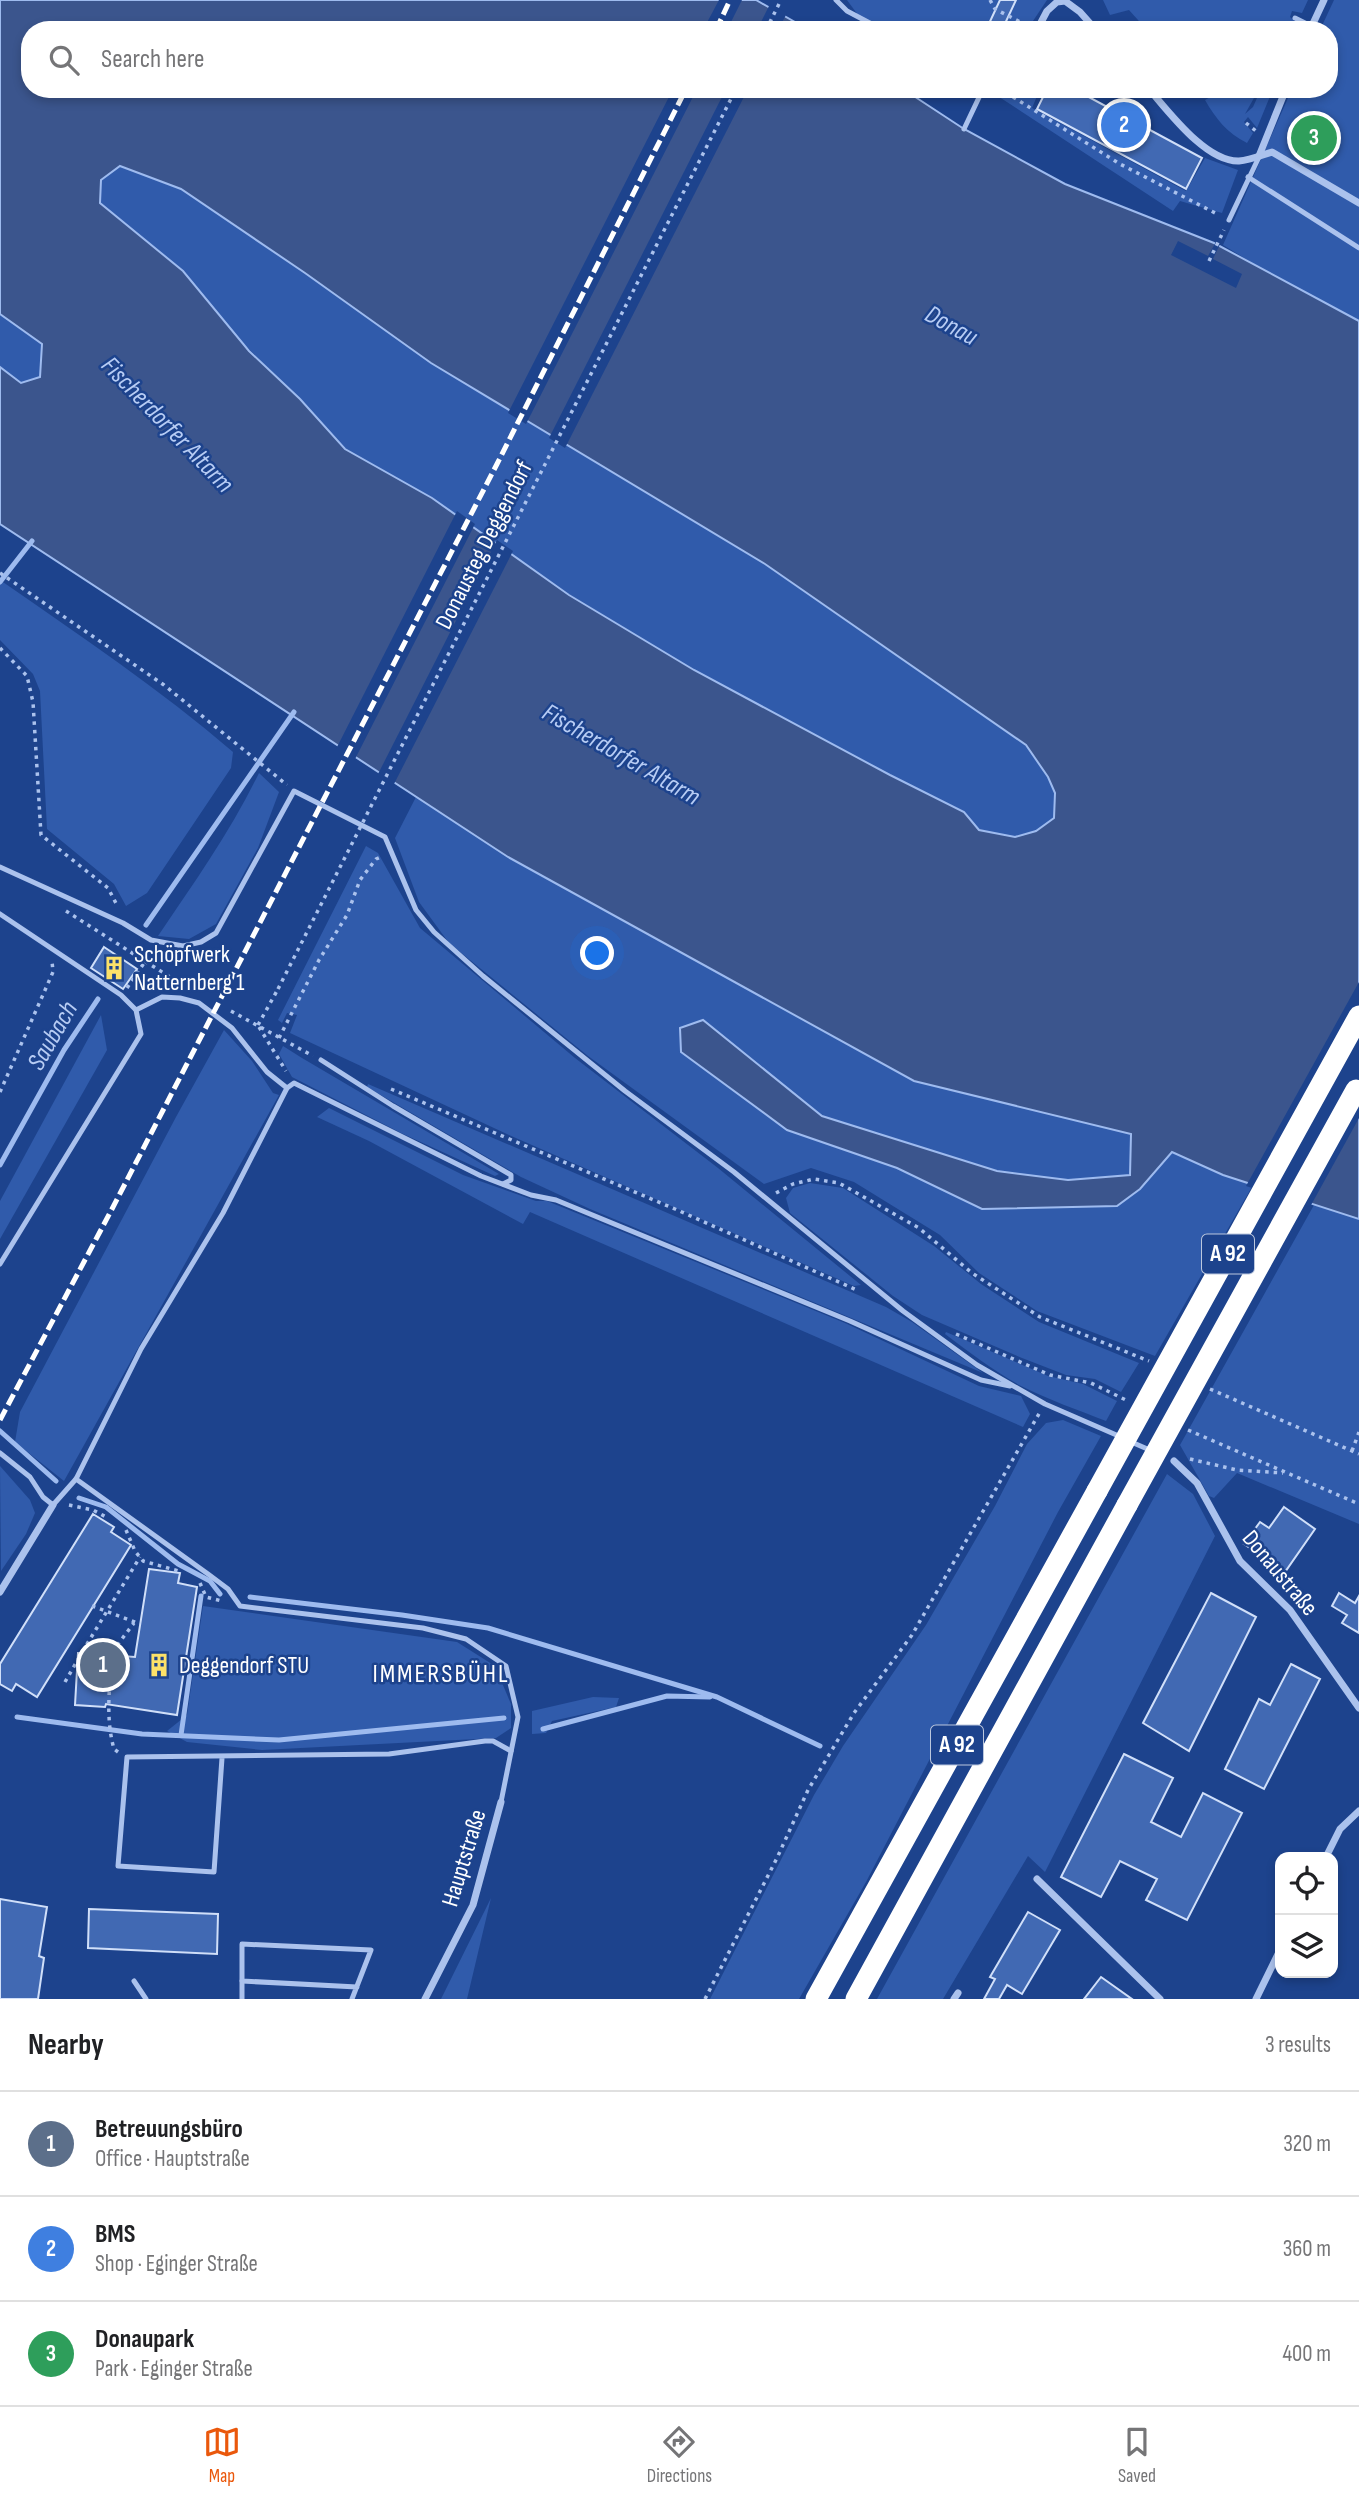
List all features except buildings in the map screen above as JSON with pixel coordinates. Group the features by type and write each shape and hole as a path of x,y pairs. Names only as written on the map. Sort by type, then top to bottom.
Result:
{"highway":[{"name":"A 92","path":"816,1999 1359,1016"},
{"name":"A 92","path":"856,1999 1359,1085"}],"street":[{"path":"1314,21 1324,0"},
{"path":"1042,21 1056,2 1065,1 1088,21"},
{"path":"1157,98 1200,144 1216,153 1238,161 1272,152 1359,203"},
{"path":"1259,156 1282,98"},
{"name":"Donaustraße","path":"1174,1461 1197,1483 1240,1561 1290,1610 1359,1708"},
{"path":"0,1592 53,1504"},
{"name":"Hauptstraße","path":"425,1999 473,1906 501,1802"},
{"path":"1328,1852 1340,1829 1359,1811"},
{"path":"1037,1880 1160,1999"},
{"path":"1256,1999 1275,1960"}],"lane":[{"path":"836,0 847,11 866,21"},
{"path":"1295,18 1300,21"},
{"path":"964,129 979,98"},
{"path":"1229,220 1259,156"},
{"path":"1248,177 1359,248"},
{"path":"0,867 122,923 150,940 183,946 201,942 216,933 294,791 385,837 416,909 434,932 483,976 625,1091 766,1198 903,1311 977,1365 1045,1404 1174,1461"},
{"path":"0,914 121,995 136,1010 141,1034 0,1264"},
{"path":"136,1010 162,997 199,1003 232,1028 267,1072 287,1088"},
{"path":"321,1060 511,1175 511,1180 503,1184"},
{"path":"0,1453 30,1477 43,1497 53,1504 76,1479 141,1349 223,1213 287,1088 294,1083 481,1176 531,1195 556,1200 850,1321 981,1380 1015,1387"},
{"path":"76,1479 208,1573 228,1589 240,1606 423,1628 466,1639 506,1666 518,1717 501,1802"},
{"path":"222,1758 214,1872 118,1866 127,1757 388,1754 485,1741 493,1741 511,1751"},
{"path":"242,1999 242,1944 371,1950 352,1999"},
{"path":"134,1980 146,1999"},
{"path":"242,1981 357,1987"}],"path":[{"path":"770,21 781,0"},
{"path":"990,0 995,9 1019,21"},
{"name":"Donausteg Deggendorf","path":"258,1026 731,98"},
{"path":"1015,98 1121,164 1212,211"},
{"path":"1246,123 1260,134"},
{"path":"1209,261 1229,220"},
{"path":"0,573 164,685 294,791"},
{"path":"0,648 27,676 33,702 41,835 108,888 119,908 115,920"},
{"path":"279,1038 319,960 346,915 360,880 376,859 392,852"},
{"path":"66,911 188,989"},
{"path":"0,1092 53,972 51,948"},
{"path":"127,988 144,962"},
{"path":"223,1007 321,1060"},
{"path":"258,1026 294,1083"},
{"path":"382,1086 663,1204 868,1295"},
{"path":"766,1198 793,1184 814,1180 838,1182 919,1228 972,1273 1040,1317 1149,1361"},
{"path":"952,1332 1050,1375 1091,1382"},
{"path":"1209,1389 1359,1454"},
{"path":"705,1999 777,1858 808,1790 855,1713 912,1635 1045,1404"},
{"path":"1352,1451 1359,1432"},
{"path":"1202,1437 1359,1504"},
{"path":"1174,1461 1194,1459 1237,1470 1287,1473"},
{"path":"53,1504 93,1510 127,1531 135,1551 143,1561 178,1569 189,1576"},
{"path":"65,1682 140,1557"},
{"path":"200,1583 206,1597 240,1606"},
{"path":"92,1606 140,1624"},
{"path":"112,1740 109,1724 112,1652 134,1623"},
{"path":"84,1648 112,1652"}],"shaded area":[{"path":"847,0 1047,0 1033,21 862,21"},
{"path":"1103,0 1308,0 1302,13 1292,11 1290,17 1295,21 1139,21 1129,10 1110,15"},
{"path":"1334,0 1359,0 1359,321 1285,283 1223,245 1288,98 1338,98 1338,21 1324,21"},
{"path":"1001,98 1036,98 1032,108 1186,191 1205,158 1238,170 1222,213 1180,201 1173,211"},
{"path":"1254,98 1245,114 1253,107 1257,98 1269,98 1257,128 1248,117 1244,122 1253,133 1247,143 1223,125 1205,100"},
{"path":"120,166 181,189 431,363 765,564 1026,745 1056,793 1054,818 1037,831 1015,838 979,830 964,812 694,670 569,594 432,498 345,449 300,399 99,203 101,180"},
{"path":"0,314 42,344 40,377 21,383 0,367"},
{"path":"0,580 148,684 233,752 231,768 147,893 126,906 114,884 47,829 40,691 33,674 0,640"},
{"path":"259,773 279,792 258,848 216,924 189,939 158,936 224,836"},
{"path":"416,797 508,857 914,1081 1131,1134 1130,1175 1068,1180 997,1171 822,1116 703,1020 680,1028 897,1168 982,1209 1140,1189 1172,1152 1253,1185 1155,1356 1037,1311 979,1273 940,1235 854,1182 811,1168 764,1184 588,1056 449,943 419,902 395,838"},
{"path":"366,846 378,853 420,928 575,1058 718,1168 861,1285 854,1286 509,1135 290,1033 297,1015 287,1013 282,1023 278,1020"},
{"path":"101,1015 107,1050 0,1239 0,1201"},
{"path":"224,1030 252,1061 273,1093 279,1095 64,1481 15,1442 20,1412"},
{"path":"283,1046 499,1174 495,1176 401,1133 292,1077 279,1054"},
{"path":"368,1084 886,1307 912,1322 983,1373 590,1209 521,1177 367,1087"},
{"path":"329,1108 463,1175 536,1201 547,1201 845,1323 979,1386 1021,1396 1030,1414 1023,1427 530,1212 523,1224 369,1141 317,1117"},
{"path":"810,1183 843,1188 934,1246 981,1284 1039,1322 1139,1363 1121,1392 1095,1379 1066,1375 1022,1358 922,1315 893,1296 790,1213 786,1198 793,1188"},
{"path":"1314,1205 1359,1219 1359,1524 1237,1473 1214,1498 1209,1496 1180,1445"},
{"path":"946,1332 1048,1376 1083,1384 1117,1401 1106,1421 1053,1400 1001,1374 945,1334"},
{"path":"1063,1420 1101,1436 1058,1512 866,1882 799,1999 710,1999 814,1795 843,1746 926,1625 995,1506 1027,1444 1046,1423"},
{"path":"0,1466 30,1500 35,1513 26,1534 1,1571"},
{"path":"1167,1474 1193,1494 1215,1536 1045,1872 1028,1856 943,1999 877,1999"},
{"path":"203,1606 457,1642 495,1666 511,1704 511,1728 496,1738 262,1750 187,1742 167,1731 187,1715"},
{"path":"593,1697 619,1698 616,1707 552,1721 546,1733 532,1734 532,1711"},
{"path":"491,1898 467,1999 441,1999 445,1991"}],"water":[{"path":"0,0 756,0 793,21 21,21 21,98 917,98 964,129 1065,184 1214,243 1359,321 1359,1219 1223,1175 1172,1152 1140,1189 1117,1206 982,1209 897,1168 787,1130 681,1052 680,1028 703,1020 822,1116 997,1171 1068,1180 1130,1175 1131,1134 914,1081 508,857 0,524 0,367 21,383 40,377 42,344 0,314","holes":["120,166 181,189 431,363 765,564 1026,745 1048,777 1055,793 1054,818 1036,831 1015,837 979,830 964,812 694,670 569,595 432,498 345,449 300,399 249,351 183,271 100,203 101,180"]}],"pier":[{"path":"719,0 742,0 732,21 708,21"},
{"path":"770,4 787,13 783,21 762,21"},
{"path":"668,98 692,98 526,424 508,413"},
{"path":"721,98 743,98 565,448 549,438"},
{"path":"1217,240 1221,242 1213,259 1242,274 1236,288 1171,255 1178,241 1208,256"},
{"path":"457,511 475,524 354,761 336,749"},
{"path":"497,540 513,551 393,786 377,776"},
{"path":"1359,982 1359,1118 1310,1207 1246,1186"}],"waterway":[{"path":"0,582 32,541"},
{"path":"146,925 294,712"},
{"name":"Saubach","path":"0,1165 64,1050 98,999"},
{"path":"0,1431 56,1481"},
{"path":"79,1498 106,1507 178,1564 210,1581 220,1594"},
{"path":"181,1735 201,1596"},
{"path":"250,1597 488,1628 717,1697 820,1746"},
{"path":"543,1729 667,1696 710,1697"},
{"path":"17,1717 142,1734 279,1740 504,1718"}],"railway":[{"path":"720,21 730,0"},
{"path":"0,1420 497,464 681,98"}],"place":[{"name":"BMS","path":"1124,125"},
{"name":"Donaupark","path":"1314,138"},
{"name":"Schöpfwerk Natternberg 1","path":"114,968"},
{"name":"Betreuungsbüro","path":"103,1665"},
{"name":"Deggendorf STU","path":"159,1665"}],"district":[{"name":"IMMERSBÜHL","path":"441,1674"}],"water label":[{"name":"Donau","path":"951,326"},
{"name":"Fischerdorfer Altarm","path":"167,425"},
{"name":"Fischerdorfer Altarm","path":"621,755"}]}
